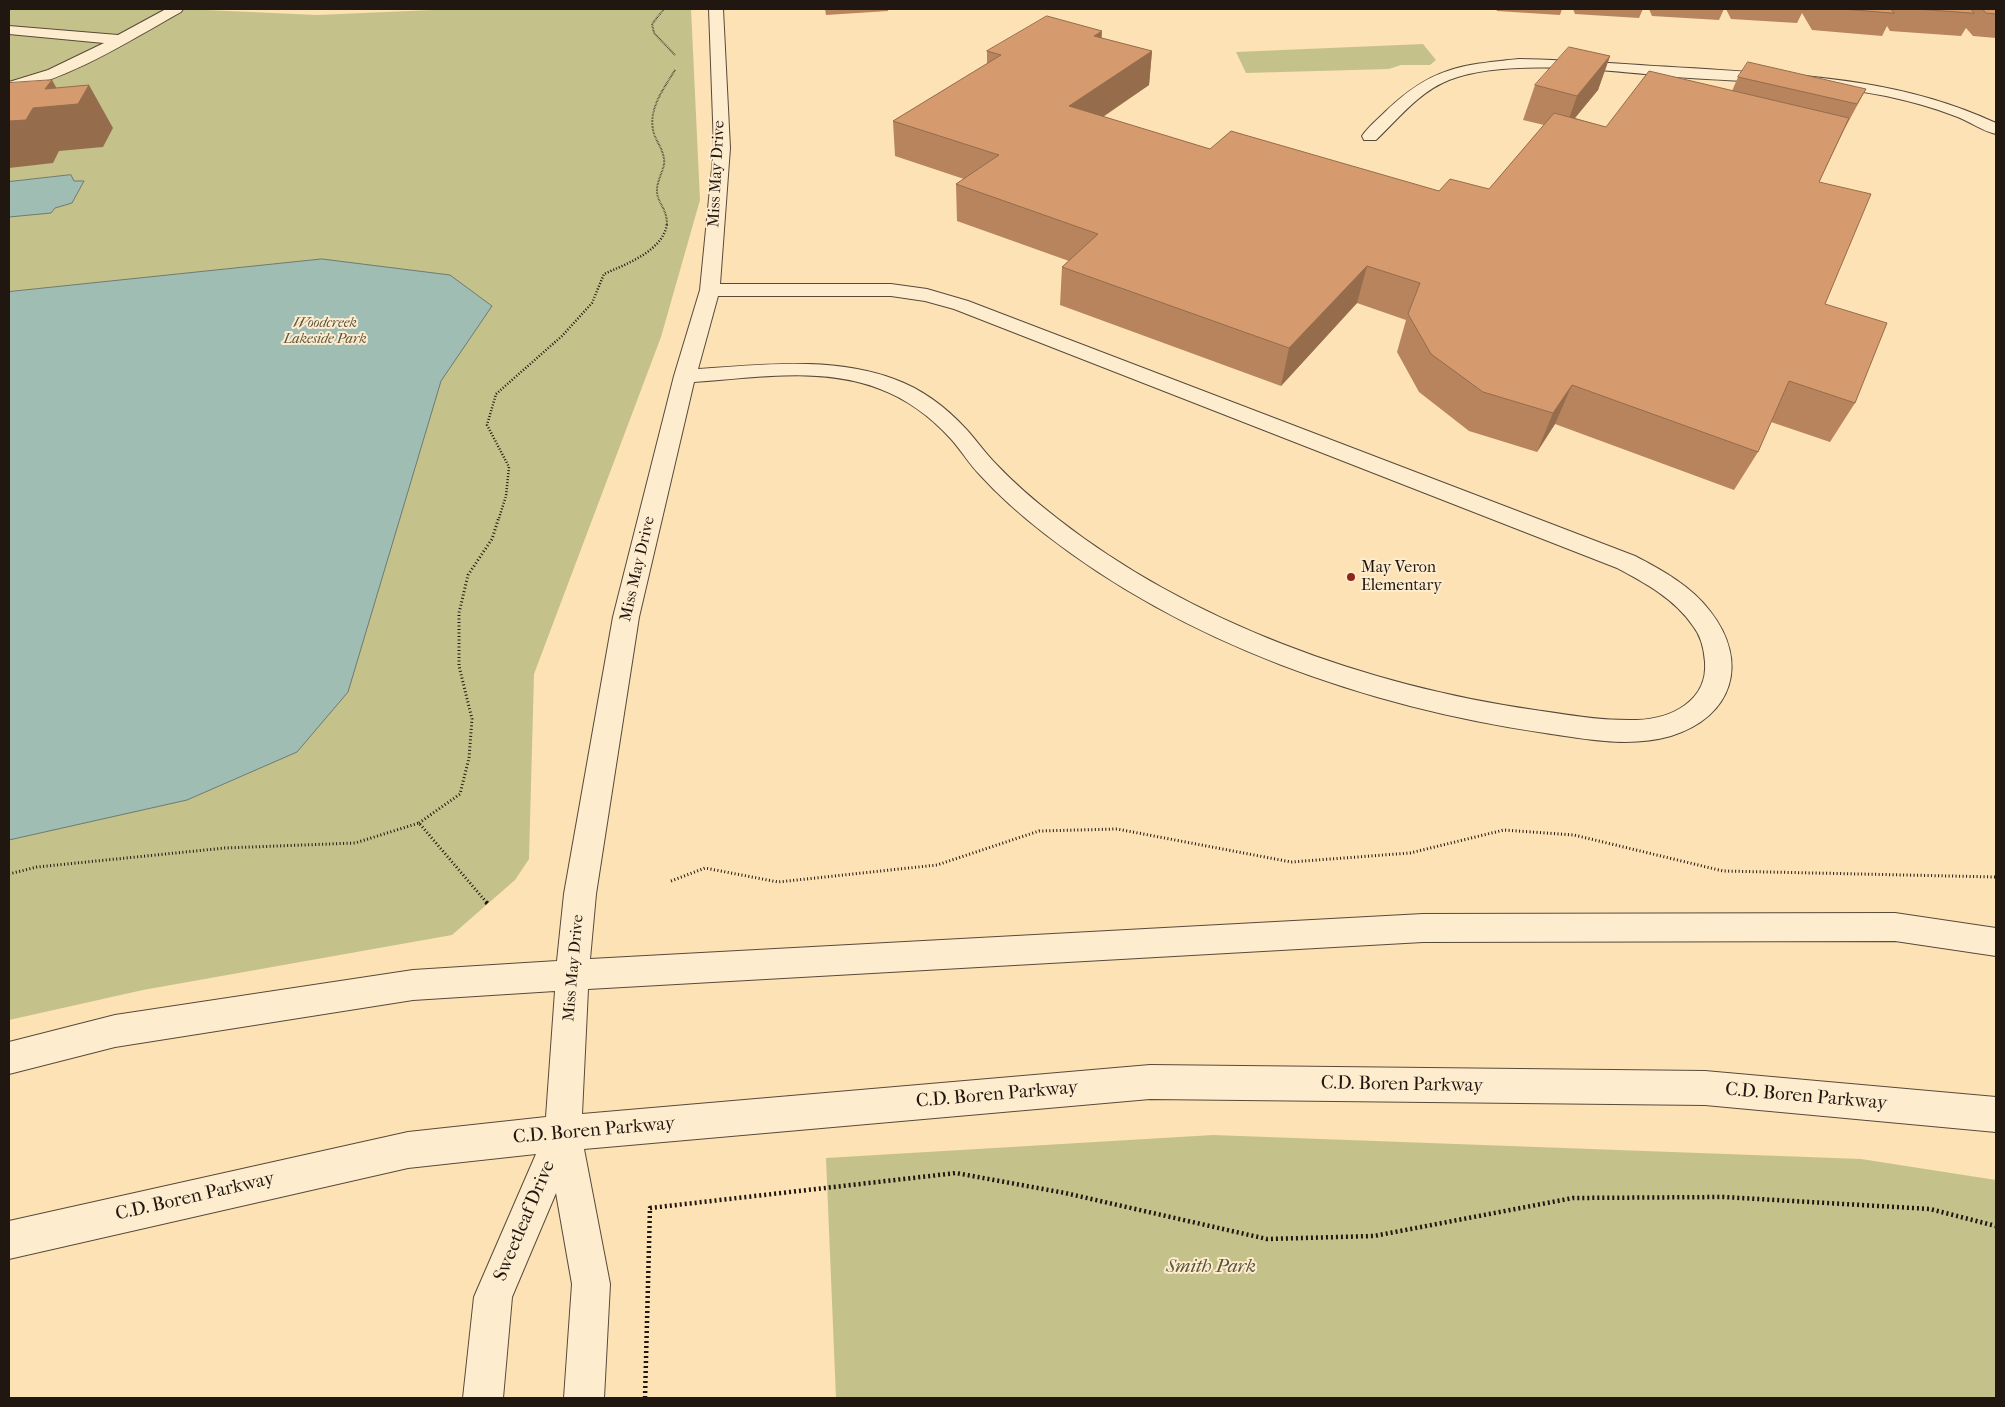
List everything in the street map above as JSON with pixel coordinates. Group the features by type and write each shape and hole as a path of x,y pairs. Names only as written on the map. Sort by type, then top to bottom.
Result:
{"street":[{"path":"9,87 30,82 103,50 176,9"},
{"name":"Miss May Drive","path":"562,1133 572,975 580,894 626,616 685,376 710,290 722,148 716,9"},
{"path":"9,30 121,40"},
{"path":"1370,136 1422,88 1437,80 1476,69 1519,64 1832,82 1921,101 1954,111 1996,129"},
{"path":"685,376 799,369 842,372 886,383 919,400 956,432 987,468 1025,504 1070,540 1123,576 1190,612 1265,646 1347,676 1434,700 1526,720 1618,732 1648,731 1674,724 1694,714 1710,698 1719,678 1720,657 1712,635 1698,613 1672,589 1654,576 1626,562 971,309 927,296 891,290 710,290"},
{"path":"9,1058 115,1031 414,985 572,975 1422,928 1895,927 1996,942"},
{"name":"C.D. Boren Parkway","path":"9,1240 408,1150 562,1133 1150,1082 1705,1088 1996,1115"},
{"name":"Sweetleaf Drive","path":"483,1398 493,1297 562,1133"},
{"name":"Sweetleaf Drive","path":"562,1133 592,1284 584,1398"}],"path":[{"path":"664,9 652,24 654,33 677,58"},
{"path":"9,874 37,868 225,848 355,843 419,823 460,794 469,758 472,719 459,666 459,613 468,575 492,539 506,496 509,468 487,425 496,394 562,336 592,303 604,274 646,254 664,234 668,215 657,194 659,176 665,160 650,122 655,104 677,63"},
{"path":"419,823 488,904"},
{"path":"671,882 705,868 778,882 937,865 1039,832 1117,829 1291,862 1410,853 1504,830 1574,835 1723,871 1996,877"},
{"path":"645,1398 650,1208 956,1173 1065,1193 1267,1239 1374,1236 1574,1198 1724,1197 1930,1209 1996,1226"}],"green space":[{"name":"Woodcreek Lakeside Park","path":"9,9 184,9 317,15 455,9 691,9 700,200 661,337 534,674 529,859 515,880 452,935 143,990 9,1020"},
{"path":"1423,44 1436,60 1430,65 1401,65 1389,69 1246,73 1236,52"},
{"name":"Smith Park","path":"1213,1135 1861,1159 1996,1180 1996,1398 836,1398 826,1158"}],"water":[{"path":"71,175 74,181 84,181 72,203 55,208 51,213 9,217 9,182"},
{"path":"322,259 450,275 492,306 441,381 348,692 297,752 187,800 9,840 9,292"}],"building":[{"path":"1843,9 1891,9 1894,13"},
{"path":"1917,9 1971,9 1974,13"},
{"path":"1983,9 1996,9 1996,14 1986,13"},
{"path":"1047,16 1102,31 1094,36 1152,51 1069,106 1210,149 1231,131 1439,191 1450,179 1489,189 1554,113 1606,127 1649,71 1849,118 1819,182 1871,194 1825,304 1887,323 1855,403 1789,381 1758,452 1572,385 1553,413 1483,392 1431,354 1408,314 1420,283 1367,266 1289,348 1062,267 1098,234 956,184 999,155 893,121 1001,55 987,51"},
{"path":"1569,47 1610,56 1577,96 1535,85"},
{"path":"1748,62 1866,89 1857,104 1738,77"},
{"path":"52,80 45,89 89,85 78,104 33,108 26,120 9,121 9,83"}],"place":[{"name":"May Veron Elementary","path":"1351,577"}]}
